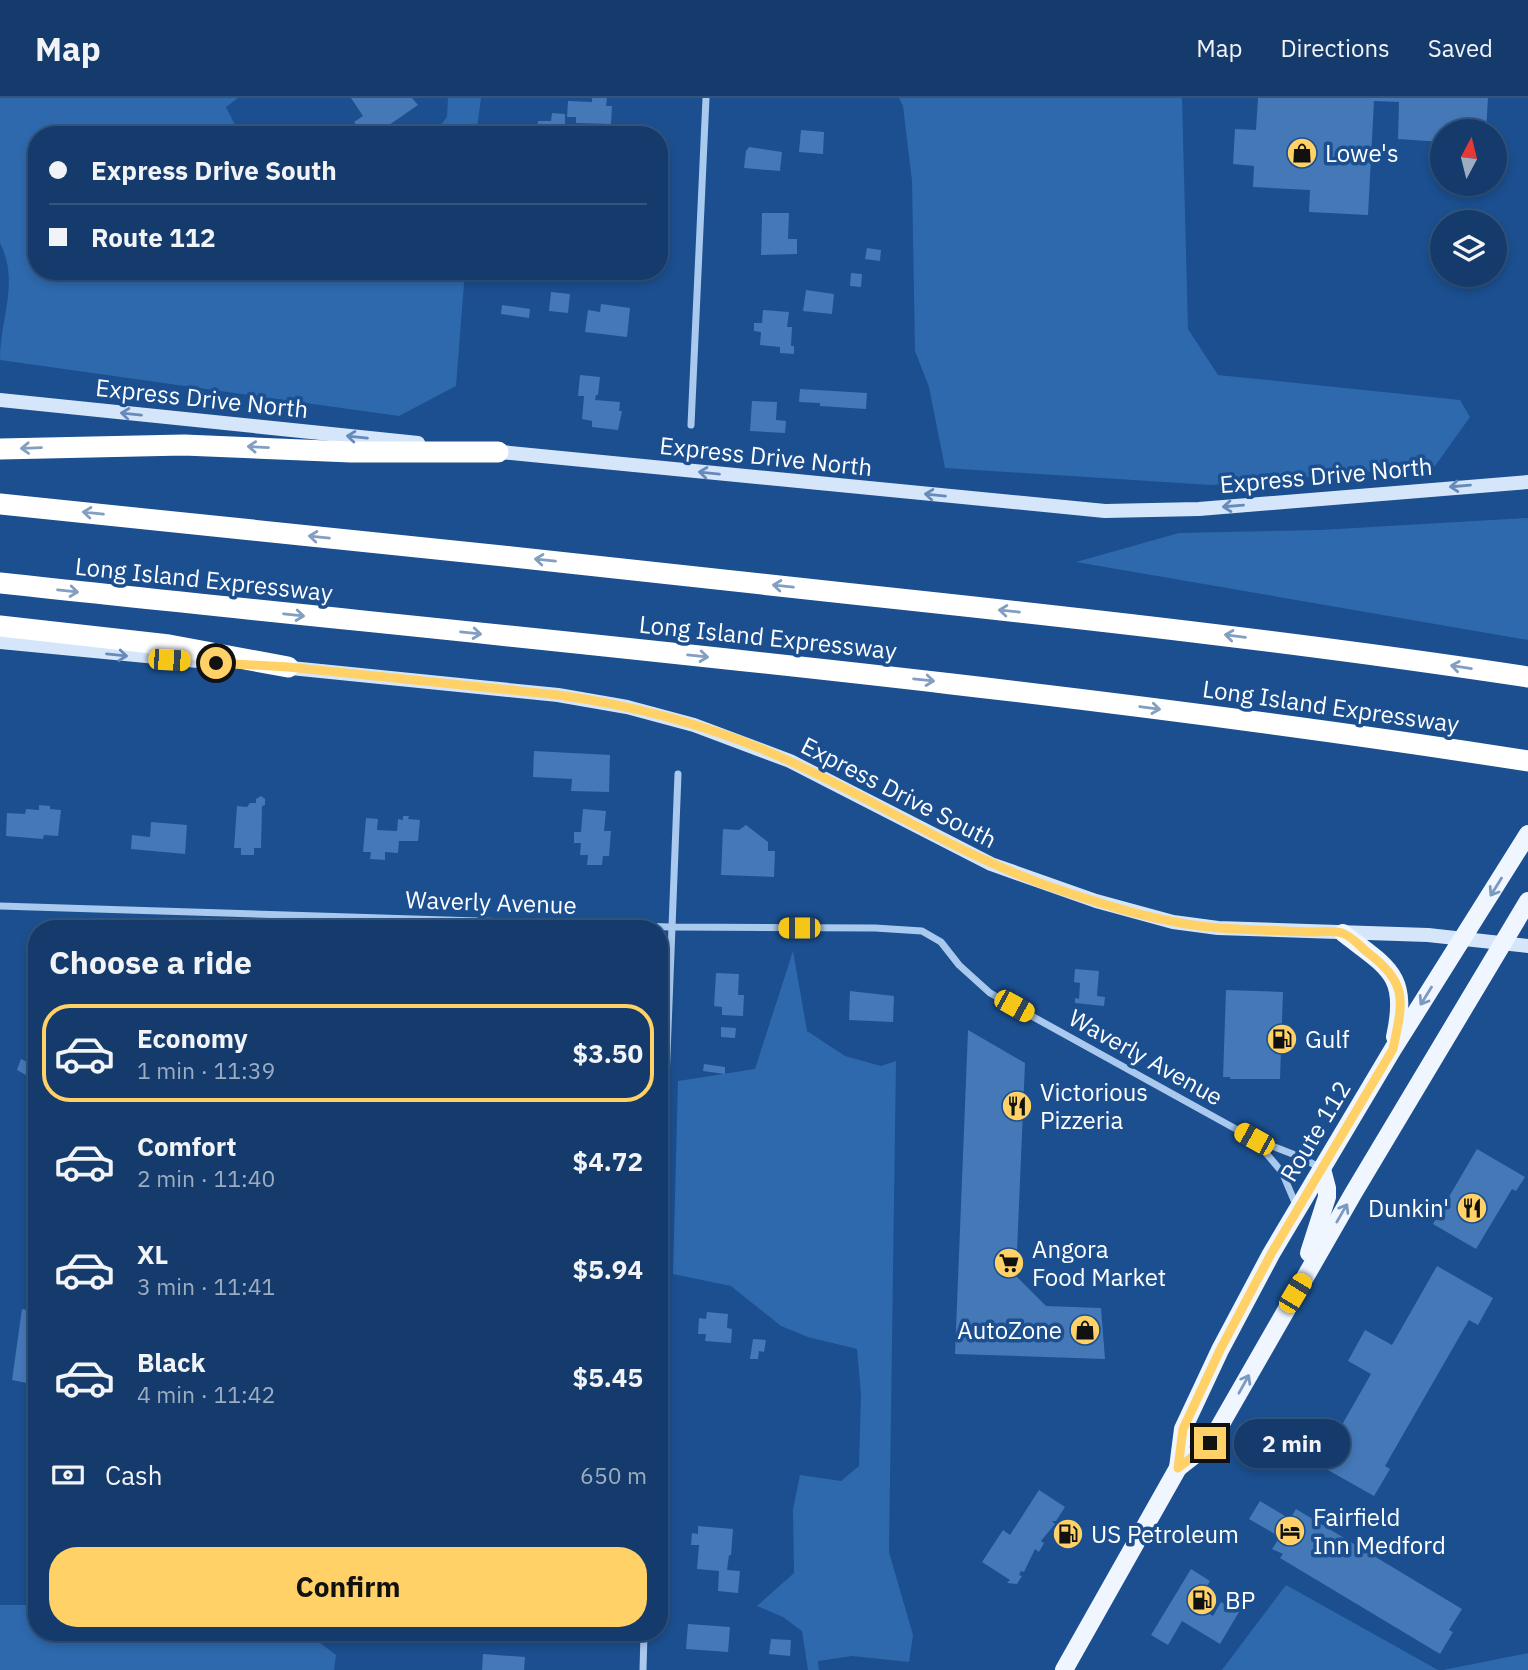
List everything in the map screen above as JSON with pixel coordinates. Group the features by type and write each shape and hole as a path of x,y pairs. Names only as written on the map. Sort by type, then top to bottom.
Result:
{"highway":[{"path":"0,449 184,445 351,452 498,452"},
{"path":"0,504 1168,628 1287,642 1528,677"},
{"name":"Long Island Expressway","path":"0,583 949,682 1528,761"},
{"path":"0,626 169,645 288,667"}],"main road":[{"name":"Express Drive North","path":"0,401 1105,511 1199,509 1528,482"},
{"name":"Express Drive South","path":"0,642 169,660 288,667 593,700 660,716 759,748 790,761 991,864 1059,890 1173,922 1218,928 1428,935 1528,946"},
{"name":"Route 112","path":"1064,1670 1178,1468 1183,1429 1220,1350 1297,1209 1393,1049 1528,834"},
{"name":"Route 112","path":"1178,1468 1210,1443 1295,1293 1528,901"},
{"path":"1342,933 1383,964 1396,981 1400,1009 1393,1049"},
{"path":"1295,1293 1327,1197 1322,1169"}],"street":[{"path":"691,425 706,98"},
{"path":"668,1011 678,774"},
{"name":"Waverly Avenue","path":"0,906 427,920"},
{"name":"Waverly Avenue","path":"668,928 875,928 922,931 941,942 959,965 990,993 1254,1139 1303,1158 1322,1169"},
{"name":"Waverly Avenue","path":"1254,1139 1282,1172 1297,1209"},
{"path":"643,1670 645,1641"}],"shaded area":[{"path":"0,98 238,98 226,107 236,126 28,126 28,280 464,280 456,386 399,416 0,360 9,286 6,258 0,243"},
{"path":"448,98 481,98 477,126 440,126 447,117"},
{"path":"899,98 1182,98 1188,329 1218,375 1460,400 1470,417 1435,466 1211,485 945,468 929,387 915,351 912,181 903,106"},
{"path":"1528,518 1528,640 1076,562 1179,533 1320,530"},
{"path":"793,951 807,1031 845,1056 881,1066 896,1061 889,1552 913,1635 909,1662 852,1656 818,1661 819,1670 808,1670 802,1631 783,1617 757,1606 794,1573 793,1509 800,1475 841,1481 859,1466 861,1394 857,1349 808,1337 781,1326 731,1286 673,1274 678,1081 755,1069"},
{"path":"1286,1585 1438,1670 1222,1670"},
{"path":"0,1605 28,1605 28,1641 318,1641 336,1655 334,1670 0,1670"},
{"path":"1528,1653 1528,1670 1443,1670"}],"building":[{"path":"351,98 412,98 418,105 388,126 357,126 354,122 363,116"},
{"path":"592,98 607,98 606,106 612,106 611,124 576,123 576,117 567,117 568,101 592,102"},
{"name":"Lowe's","path":"1258,98 1488,98 1487,119 1430,119 1430,141 1398,139 1399,102 1374,101 1368,215 1309,212 1310,190 1253,187 1254,166 1233,164 1235,129 1256,130"},
{"path":"552,113 565,114 565,126 537,126 538,121 551,121"},
{"path":"801,130 824,132 823,154 799,152"},
{"path":"749,147 782,152 780,171 744,168"},
{"path":"762,213 789,213 788,239 797,239 797,254 761,255"},
{"path":"867,248 881,250 880,261 865,259"},
{"path":"851,273 862,274 861,287 850,286"},
{"path":"806,290 834,294 832,314 803,311"},
{"path":"551,292 570,294 568,313 549,311"},
{"path":"601,304 630,308 627,337 585,332 588,310 600,312"},
{"path":"502,305 530,309 529,318 501,314"},
{"path":"763,310 789,312 787,327 792,327 791,346 794,346 794,354 780,353 780,347 760,345 761,332 754,331 754,323 762,323"},
{"path":"580,375 600,377 595,400 620,402 619,411 622,411 618,430 592,427 592,421 582,419 584,396 578,396"},
{"path":"800,389 867,393 866,409 799,402"},
{"path":"752,401 777,402 776,420 786,421 785,433 750,431"},
{"path":"534,751 610,755 609,792 571,791 572,779 533,777"},
{"path":"261,796 265,799 265,805 262,806 261,848 254,848 254,855 241,855 241,848 234,848 237,806 247,807 250,803 256,803 256,799"},
{"path":"39,805 61,810 58,836 44,835 43,839 6,836 7,813 25,814 26,809 39,810"},
{"path":"583,809 606,811 604,831 611,831 609,856 603,856 602,865 587,865 588,855 580,855 581,843 574,843 574,832 581,832"},
{"path":"403,816 420,820 418,841 399,841 398,853 385,852 385,860 370,859 371,852 363,852 366,818 378,819 377,830 397,831 398,819 403,820"},
{"path":"151,822 187,825 185,854 131,849 132,835 150,837"},
{"path":"746,825 768,842 768,851 775,851 774,877 721,875 723,829 739,830"},
{"path":"1075,969 1099,971 1097,996 1105,997 1104,1006 1075,1003 1075,998 1079,999 1080,983 1074,982"},
{"path":"716,973 739,974 738,995 744,995 743,1016 722,1015 722,1007 714,1006"},
{"path":"1226,990 1283,992 1280,1079 1223,1077"},
{"path":"850,991 894,996 893,1022 849,1020"},
{"path":"721,1027 736,1028 735,1038 721,1037"},
{"path":"968,1030 1025,1063 1016,1276 1046,1306 1101,1308 1105,1359 955,1354"},
{"path":"21,1059 28,1062 26,1075 17,1070"},
{"path":"704,1064 725,1067 725,1074 703,1071"},
{"name":"Dunkin'","path":"1477,1149 1525,1177 1516,1191 1512,1189 1476,1249 1433,1224"},
{"path":"1437,1266 1493,1298 1478,1325 1469,1320 1385,1466 1390,1469 1374,1496 1319,1465 1371,1374 1348,1361 1365,1330 1392,1345"},
{"path":"22,1309 28,1310 28,1383 12,1380"},
{"path":"707,1312 728,1314 727,1328 732,1329 731,1343 705,1341 706,1334 698,1334 699,1318 706,1319"},
{"path":"753,1339 766,1340 764,1352 759,1351 758,1359 750,1359"},
{"path":"1039,1490 1065,1507 1056,1521 1052,1521 1055,1524 1041,1541 1044,1543 1039,1552 1035,1549 1024,1572 1021,1571 1019,1575 1022,1576 1017,1584 1007,1583 1010,1580 982,1562 1003,1530 1010,1535"},
{"path":"1260,1501 1290,1519 1296,1509 1462,1609 1449,1630 1453,1632 1440,1654 1280,1558 1283,1554 1272,1549 1280,1537 1249,1519"},
{"path":"698,1526 733,1529 727,1570 740,1571 738,1593 718,1591 719,1571 697,1569 699,1545 691,1545 692,1533 698,1534"},
{"path":"1191,1569 1210,1581 1195,1605 1213,1616 1221,1602 1239,1612 1220,1644 1182,1621 1168,1645 1151,1635"},
{"path":"688,1624 730,1627 728,1652 686,1649"},
{"path":"771,1639 791,1640 790,1656 769,1654"},
{"path":"483,1654 525,1657 524,1670 482,1670"}],"place":[{"name":"Lowe's","path":"1302,153"},
{"name":"Gulf","path":"1282,1039"},
{"name":"Victorious Pizzeria","path":"1017,1106"},
{"name":"Dunkin'","path":"1472,1208"},
{"name":"Angora Food Market","path":"1009,1263"},
{"name":"AutoZone","path":"1085,1330"},
{"name":"Fairfield Inn Medford","path":"1290,1531"},
{"name":"US Petroleum","path":"1068,1534"},
{"name":"BP","path":"1202,1600"}],"route":[{"path":"216,663 288,667 558,695 593,700 660,716 710,730 790,761 958,849 1059,890 1173,922 1218,928 1342,933 1383,964 1392,973 1400,997 1393,1049 1271,1254 1220,1350 1183,1429 1178,1468 1210,1443"}]}
